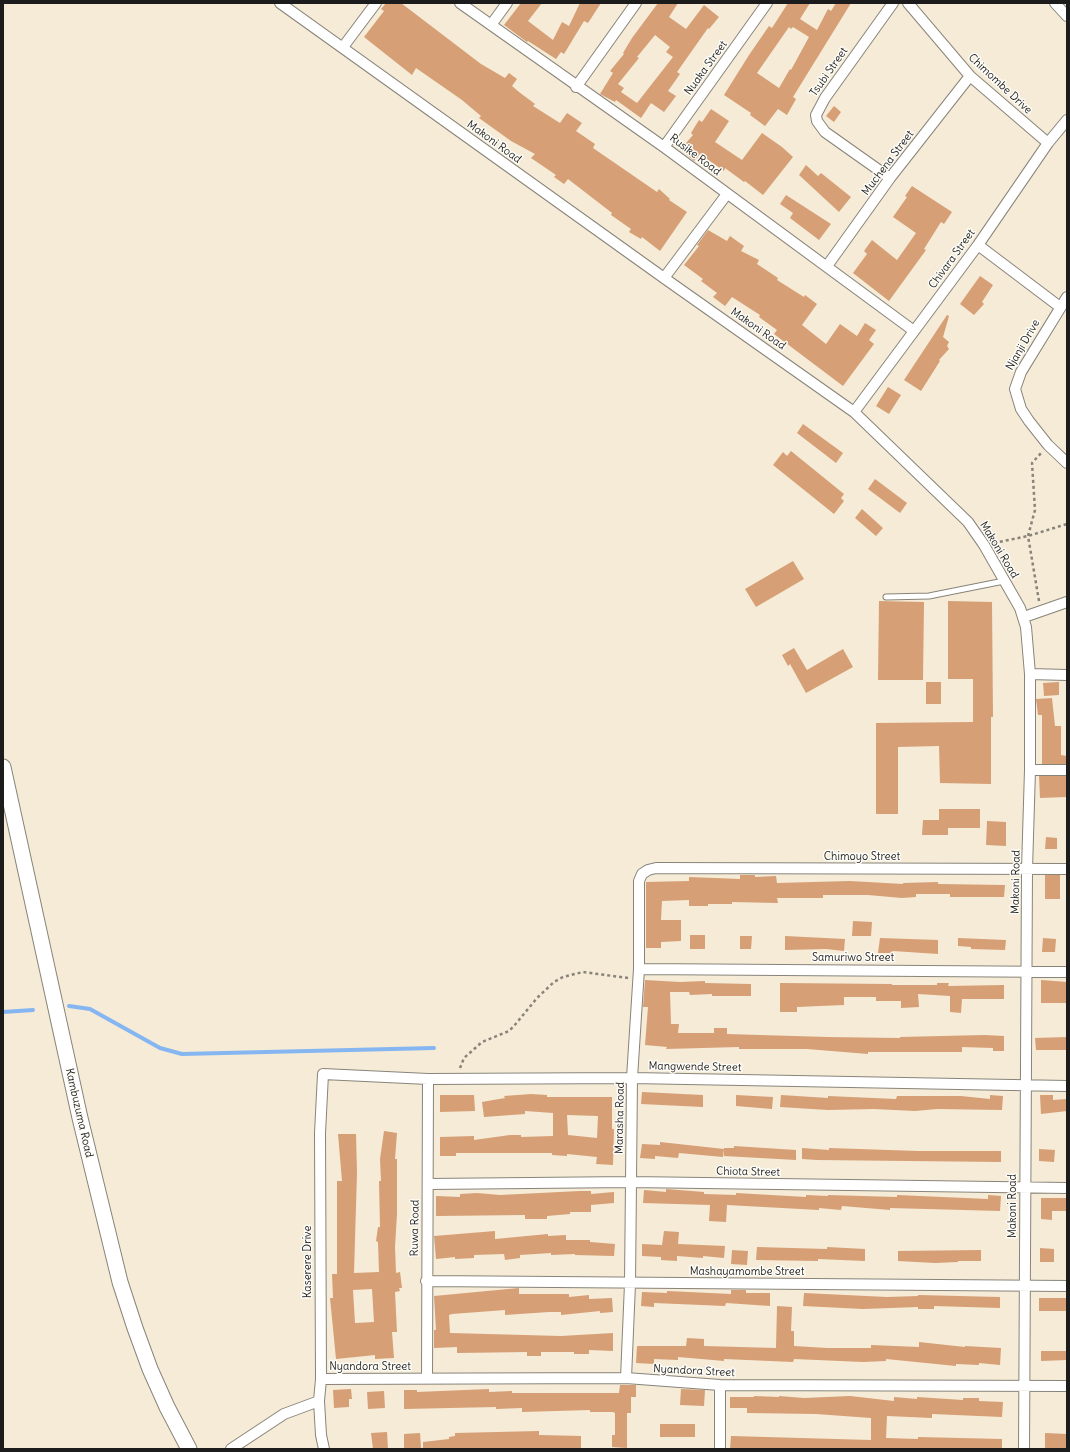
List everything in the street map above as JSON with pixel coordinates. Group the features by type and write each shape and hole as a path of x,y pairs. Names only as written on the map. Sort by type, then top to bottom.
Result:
{"main road":[{"name":"Kambuzuma Road","path":"3,767 80,1118 120,1282 150,1368 167,1407 189,1449"}],"street":[{"name":"Makoni Road","path":"280,3 854,412 968,522 984,545 1024,618 1030,674 1030,770 1027,869 1024,1449"},
{"path":"343,47 376,3"},
{"name":"Rusike Road","path":"460,3 576,87 664,147 828,266 914,331"},
{"path":"491,25 506,3"},
{"path":"576,87 636,3"},
{"name":"Nuaka Street","path":"664,147 767,3"},
{"name":"Tsubi Street","path":"890,178 826,132 817,121 816,115 825,98 893,3"},
{"name":"Chimombe Drive","path":"908,3 970,76 1048,143"},
{"path":"1055,3 1067,16"},
{"name":"Muchena Street","path":"828,266 890,178 970,76"},
{"name":"Chivara Street","path":"854,412 978,245 1048,143 1067,120"},
{"path":"664,278 727,194"},
{"path":"978,245 1060,307"},
{"name":"Njanji Drive","path":"1067,297 1021,372 1014,389 1021,409 1048,445 1067,463"},
{"path":"1024,618 1067,602"},
{"path":"1030,674 1067,674"},
{"path":"1030,770 1067,770"},
{"name":"Chimoyo Street","path":"656,868 1067,870"},
{"name":"Marasha Road","path":"626,1378 630,1284 632,1078 638,974 639,880 642,874 648,870 656,868"},
{"name":"Samuriwo Street","path":"638,974 1067,972"},
{"name":"Mangwende Street","path":"322,1074 428,1079 457,1077 632,1078 1067,1086"},
{"name":"Kaserere Drive","path":"322,1074 320,1133 321,1379 319,1401 321,1435 324,1449"},
{"name":"Ruwa Road","path":"427,1378 426,1281 428,1079"},
{"name":"Chiota Street","path":"428,1184 631,1182 1067,1188"},
{"name":"Mashayamombe Street","path":"426,1281 630,1284 1067,1286"},
{"name":"Nyandora Street","path":"321,1379 626,1378 720,1385 1067,1386"},
{"path":"720,1385 720,1449"},
{"path":"232,1449 284,1414 319,1401"}],"lane":[{"path":"886,597 929,596 1004,581"}],"path":[{"path":"1041,611 1028,536 1035,510 1032,463 1048,445"},
{"path":"984,545 1028,536 1067,524"},
{"path":"457,1077 464,1058 482,1042 509,1031 537,998 554,982 563,977 583,972 638,974"}],"building":[{"path":"386,3 401,3 481,64 505,78 509,73 517,79 512,86 535,104 533,106 560,123 567,113 582,123 576,131 595,144 593,148 657,192 659,189 670,199 669,200 687,212 660,251 642,237 641,239 629,232 631,229 611,215 612,213 568,179 564,184 554,177 556,175 531,158 535,154 511,141 479,118 481,116 462,100 416,68 412,75 364,37 384,11 381,9"},
{"path":"521,3 542,3 528,21 553,40 562,22 569,26 580,3 601,3 588,23 584,21 564,54 561,52 556,59 528,41 527,42 504,25"},
{"path":"658,3 678,3 669,17 686,29 704,5 719,17 709,29 708,28 677,72 680,74 668,91 676,96 664,112 651,103 641,118 616,100 615,102 600,94 613,73 610,71 624,54 623,53 632,38","holes":["655,35 670,47 666,52 673,57 637,103 621,92 624,88 618,84"]},
{"path":"788,3 810,3 800,19 817,30 828,9 831,11 836,3 851,3 793,97 796,99 787,115 778,109 765,126 750,115 751,113 724,95 769,26 772,28","holes":["789,27 791,29 793,27 809,37 791,70 790,69 779,88 757,73"]},
{"path":"834,106 841,112 834,122 826,116"},
{"path":"711,109 729,121 715,142 742,160 762,133 793,157 763,195 725,168 724,171 700,154 694,161 681,149 693,135 691,133 699,120 702,122"},
{"path":"806,165 818,176 821,173 851,197 839,212 799,175"},
{"path":"912,186 952,212 944,224 941,222 924,249 926,250 889,301 853,273 867,254 864,251 872,240 897,260 916,233 893,217 907,197 905,196"},
{"path":"786,195 831,224 819,240 790,218 793,213 780,204"},
{"path":"708,230 727,241 730,236 744,246 741,251 759,260 757,264 778,278 777,280 804,297 805,295 817,304 802,325 826,344 840,324 857,336 865,323 876,330 869,340 874,344 843,386 774,334 777,330 759,317 760,315 732,297 725,306 713,297 717,293 701,281 703,279 684,265 699,246 697,245"},
{"path":"980,276 993,285 982,302 984,304 974,315 960,304"},
{"path":"947,315 949,316 943,337 949,342 947,346 949,349 939,360 940,361 921,391 904,380"},
{"path":"888,387 901,395 889,414 876,406"},
{"path":"803,424 843,453 836,463 797,433"},
{"path":"791,451 844,494 841,498 844,501 834,514 773,465 783,452 787,456"},
{"path":"875,479 907,503 900,513 868,489"},
{"path":"862,509 883,528 876,536 855,518"},
{"path":"793,561 804,579 756,607 745,589"},
{"path":"879,601 924,602 923,680 878,680"},
{"path":"948,601 992,602 993,717 991,717 991,784 940,783 939,746 898,747 898,814 876,814 876,723 973,722 973,679 948,679"},
{"path":"794,648 807,670 843,649 853,667 806,693 790,664 788,666 782,655"},
{"path":"926,682 941,682 941,704 926,704"},
{"path":"1059,682 1059,695 1044,696 1043,683"},
{"path":"1052,698 1055,726 1061,726 1061,755 1067,756 1067,764 1042,764 1042,715 1038,715 1036,699"},
{"path":"1039,776 1067,776 1067,797 1040,798"},
{"path":"939,809 980,809 980,828 948,828 948,835 922,835 923,820 939,820"},
{"path":"987,821 1006,822 1006,846 986,845"},
{"path":"1046,837 1057,838 1057,849 1045,849"},
{"path":"740,875 755,875 755,877 776,876 777,883 850,881 903,884 938,882 938,884 1005,885 1004,897 950,897 950,894 916,894 916,897 902,898 868,895 823,895 823,898 777,898 778,903 732,902 732,904 708,904 708,906 689,906 689,900 662,901 661,920 681,920 681,941 661,942 661,948 646,948 646,882 689,881 689,877 740,879"},
{"path":"1045,875 1060,875 1060,899 1045,899"},
{"path":"853,921 872,922 871,936 852,936"},
{"path":"690,935 705,935 705,949 690,949"},
{"path":"740,936 752,936 751,949 740,949"},
{"path":"785,936 845,939 844,951 826,949 785,950"},
{"path":"880,938 938,940 938,954 893,951 892,953 878,953"},
{"path":"958,938 1006,940 1005,950 971,949 971,947 958,946"},
{"path":"1043,938 1056,939 1055,952 1042,952"},
{"path":"645,980 680,982 705,981 705,983 751,984 751,996 712,996 712,994 690,995 689,992 670,992 671,1024 679,1024 678,1033 714,1033 714,1028 727,1028 727,1034 827,1037 900,1038 985,1035 1004,1036 1004,1051 993,1051 993,1048 962,1047 962,1052 868,1052 868,1054 807,1049 739,1049 739,1047 666,1049 667,1047 645,1045 648,1007 643,1007"},
{"path":"1041,980 1067,982 1067,1003 1041,1003"},
{"path":"780,983 937,985 937,983 949,983 948,986 1004,985 1004,999 962,999 961,1013 950,1012 950,996 918,994 919,1007 901,1008 901,1001 876,1001 876,997 844,997 844,1005 797,1007 797,1012 780,1012"},
{"path":"1067,1037 1067,1050 1036,1050 1035,1038"},
{"path":"642,1092 703,1095 703,1107 641,1104"},
{"path":"531,1094 547,1095 547,1097 612,1097 612,1129 614,1129 613,1165 596,1164 597,1157 567,1154 567,1156 552,1155 552,1153 456,1153 456,1156 440,1156 440,1137 474,1136 474,1140 510,1135 521,1135 521,1137 553,1136 553,1113 525,1111 525,1114 484,1117 482,1102 505,1098 504,1096","holes":["567,1115 598,1116 597,1138 568,1135"]},
{"path":"440,1095 474,1095 475,1111 440,1112"},
{"path":"736,1095 773,1097 772,1109 736,1106"},
{"path":"781,1095 828,1098 828,1096 896,1099 897,1096 961,1096 990,1099 990,1095 1003,1096 1002,1110 937,1109 915,1111 874,1109 828,1110 780,1107"},
{"path":"1040,1095 1053,1095 1053,1100 1067,1099 1067,1111 1041,1114"},
{"path":"384,1131 397,1133 395,1159 397,1159 397,1214 395,1247 396,1273 400,1272 402,1288 399,1288 400,1291 395,1292 397,1332 392,1332 394,1358 375,1359 375,1355 336,1359 330,1298 333,1298 332,1274 337,1274 337,1181 342,1181 338,1134 356,1134 357,1173 354,1273 379,1272 378,1242 376,1241 378,1227 380,1227 380,1159","holes":["372,1289 374,1322 355,1323 353,1290"]},
{"path":"660,1142 724,1149 723,1157 679,1153 678,1158 655,1156 655,1159 640,1158 642,1144 660,1145"},
{"path":"734,1146 796,1150 796,1160 724,1156 724,1148 734,1148"},
{"path":"802,1148 829,1150 829,1148 918,1151 1001,1151 1001,1162 802,1159"},
{"path":"1039,1149 1055,1150 1054,1162 1039,1161"},
{"path":"666,1189 704,1192 704,1194 736,1195 736,1193 806,1197 806,1195 828,1195 897,1197 897,1195 988,1199 988,1195 1001,1196 1000,1211 890,1208 890,1210 842,1206 841,1210 819,1208 819,1210 727,1205 726,1222 709,1221 710,1205 643,1203 644,1190 666,1192"},
{"path":"591,1191 591,1194 614,1192 614,1203 591,1205 591,1212 570,1212 570,1214 547,1216 547,1219 525,1219 525,1215 436,1216 436,1196 460,1197 460,1194 477,1193 500,1195"},
{"path":"1041,1198 1067,1198 1067,1211 1052,1211 1052,1220 1041,1219"},
{"path":"495,1231 495,1239 548,1234 548,1236 566,1235 566,1240 590,1240 590,1242 615,1244 614,1256 575,1254 551,1255 551,1253 520,1255 520,1258 505,1260 504,1254 474,1255 474,1258 455,1259 455,1257 436,1259 434,1236"},
{"path":"664,1231 679,1232 678,1244 725,1246 724,1258 677,1256 677,1261 661,1260 661,1257 642,1256 642,1244 662,1245"},
{"path":"757,1247 827,1249 827,1247 865,1249 865,1261 818,1259 818,1261 756,1260"},
{"path":"1040,1248 1054,1249 1054,1262 1040,1262"},
{"path":"732,1250 748,1251 747,1265 731,1264"},
{"path":"981,1250 981,1261 935,1263 898,1261 898,1251"},
{"path":"519,1288 519,1294 569,1294 569,1297 589,1295 589,1299 612,1298 613,1312 600,1313 600,1311 561,1315 561,1312 549,1312 505,1315 505,1310 452,1314 449,1315 450,1333 561,1336 613,1333 613,1351 589,1350 589,1354 574,1354 574,1352 541,1352 541,1356 527,1356 527,1352 457,1353 457,1347 434,1348 434,1330 436,1330 434,1296"},
{"path":"731,1290 746,1290 746,1293 770,1293 770,1306 726,1303 725,1306 654,1303 654,1307 641,1306 642,1292 667,1293 667,1291 731,1294"},
{"path":"804,1293 887,1297 918,1295 1000,1297 1000,1308 934,1306 934,1309 918,1309 918,1307 863,1309 803,1306"},
{"path":"1039,1298 1067,1298 1067,1311 1039,1311"},
{"path":"777,1306 792,1307 791,1331 794,1331 794,1346 827,1348 871,1348 871,1345 919,1347 919,1342 965,1347 1001,1348 1000,1365 979,1363 979,1365 956,1364 956,1366 886,1359 886,1361 863,1362 794,1359 793,1362 724,1359 724,1361 678,1357 678,1360 654,1359 654,1364 636,1363 637,1346 686,1346 687,1338 704,1339 704,1346 776,1348"},
{"path":"1041,1351 1067,1351 1067,1360 1041,1361"},
{"path":"620,1385 636,1385 636,1397 631,1397 631,1413 627,1413 627,1448 612,1447 612,1435 615,1435 615,1413 613,1412 590,1412 590,1410 522,1412 522,1408 496,1409 496,1407 404,1409 404,1390 417,1390 417,1392 489,1389 489,1392 512,1391 512,1393 619,1393"},
{"path":"351,1389 352,1399 349,1399 349,1407 334,1408 333,1390"},
{"path":"681,1389 705,1390 704,1406 680,1405"},
{"path":"384,1391 385,1408 368,1409 367,1392"},
{"path":"754,1396 804,1398 850,1396 894,1401 894,1397 963,1400 963,1398 979,1398 979,1401 1003,1402 1002,1417 932,1414 932,1418 887,1416 886,1438 918,1439 918,1437 1002,1439 1002,1449 730,1449 731,1436 871,1440 871,1418 816,1414 747,1413 747,1408 730,1408 730,1397"},
{"path":"660,1424 695,1424 695,1437 660,1437"},
{"path":"539,1431 539,1435 581,1436 581,1449 423,1449 423,1442 449,1439 449,1437 455,1436 455,1433"},
{"path":"387,1432 388,1449 373,1449 371,1433"},
{"path":"420,1433 421,1448 404,1449 404,1434"},
{"path":"1045,1433 1067,1434 1067,1449 1045,1449"}],"waterway":[{"path":"69,1006 90,1009 160,1048 182,1054 434,1048"},
{"path":"3,1012 33,1010"}]}
